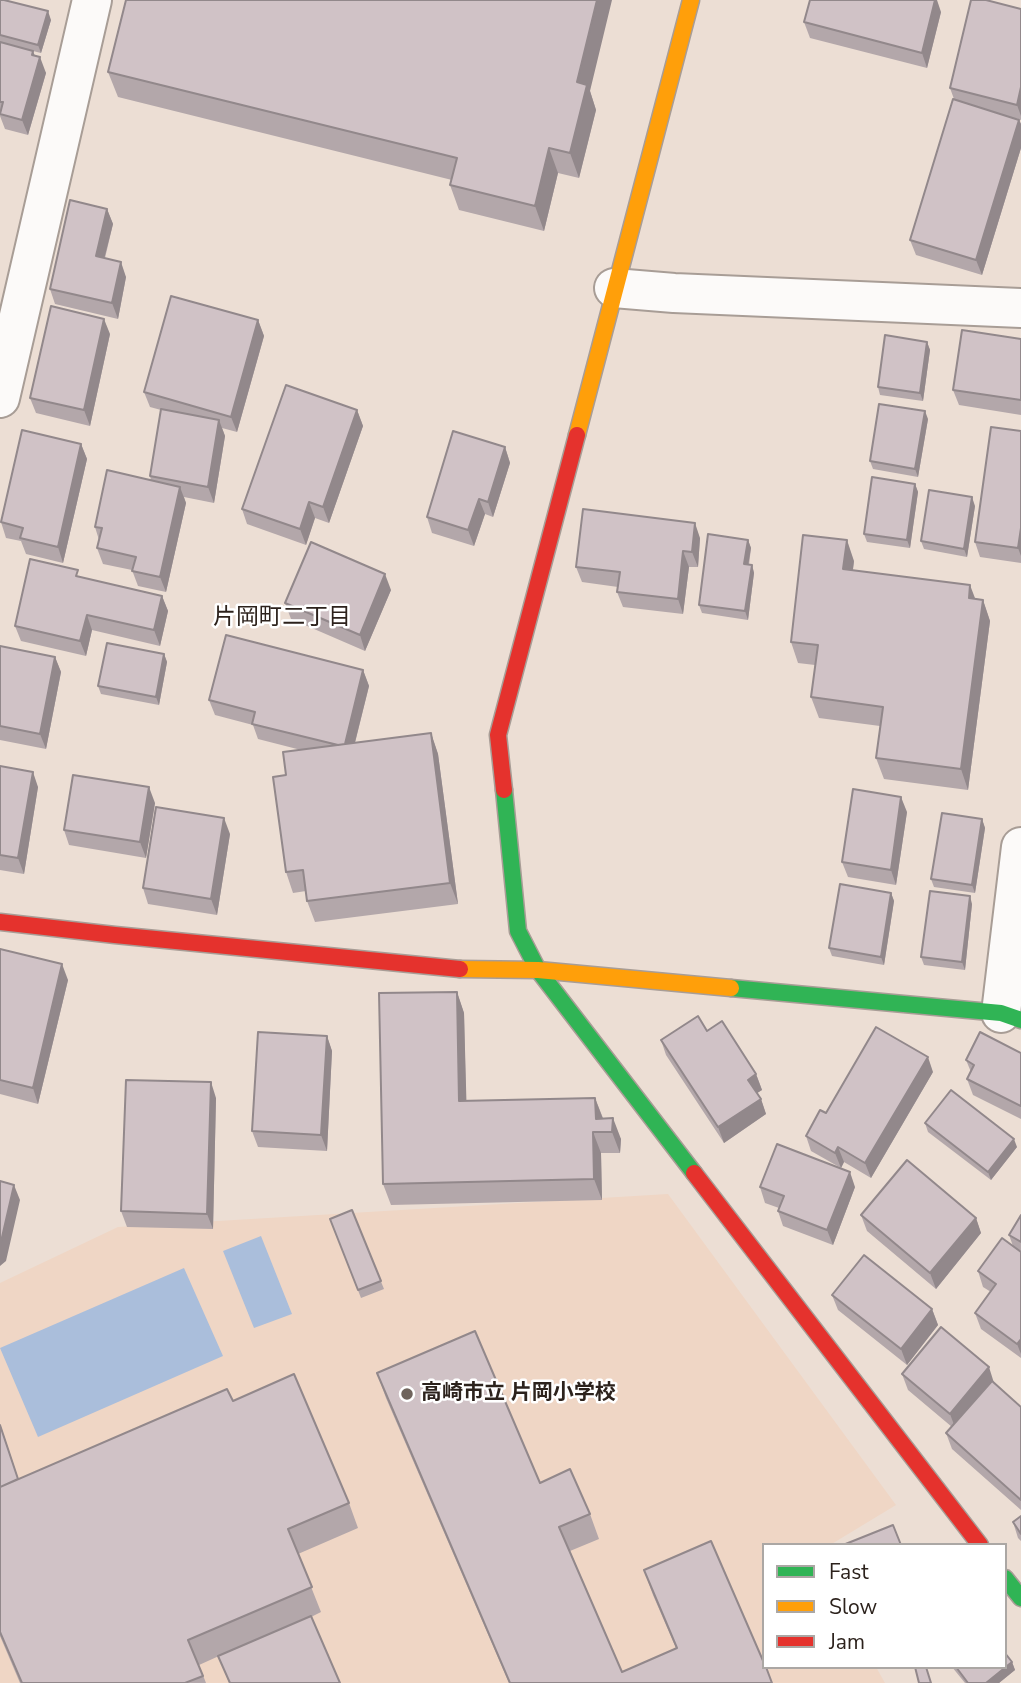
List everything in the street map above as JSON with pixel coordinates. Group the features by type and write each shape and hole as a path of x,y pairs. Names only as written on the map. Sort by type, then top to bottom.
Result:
{"street":[{"path":"0,398 92,0"},
{"path":"691,0 498,735 518,931 538,971 978,1543"},
{"path":"614,288 688,294 1021,308"},
{"path":"0,922 474,970 538,971 1011,1016 1021,847"},
{"path":"1007,1580 1021,1598"}],"shaded area":[{"name":"高崎市立 片岡小学校","path":"668,1194 896,1505 833,1543 762,1543 762,1669 877,1669 885,1683 0,1683 0,1283 118,1227"}],"water":[{"path":"261,1236 292,1314 254,1328 223,1251"},
{"path":"184,1268 223,1356 38,1437 0,1348"}],"building":[{"path":"0,0 48,11 38,45 0,35"},
{"path":"126,0 597,0 577,82 587,85 570,153 549,148 535,206 450,185 457,158 108,72"},
{"path":"810,0 935,0 922,53 804,22"},
{"path":"971,0 986,0 1021,9 1021,87 1017,105 950,88"},
{"path":"0,42 33,51 32,55 40,57 22,120 0,114 3,102 0,102"},
{"path":"953,99 1019,120 976,260 910,240"},
{"path":"70,200 107,209 96,256 121,262 112,303 50,289"},
{"path":"171,296 258,320 231,417 144,392"},
{"path":"51,306 104,319 84,410 30,398"},
{"path":"962,330 1021,339 1021,400 953,390"},
{"path":"885,335 927,342 920,393 878,387"},
{"path":"286,385 357,410 323,507 309,502 300,529 242,509"},
{"path":"879,404 925,411 915,469 870,461"},
{"path":"161,409 219,420 208,487 150,476"},
{"path":"991,427 1021,431 1021,528 1018,548 975,542"},
{"path":"22,430 81,444 58,547 20,538 23,528 1,522"},
{"path":"453,431 505,447 488,502 479,499 468,530 427,517"},
{"path":"107,470 180,487 160,577 132,571 136,557 97,548 102,528 95,527"},
{"path":"872,477 915,484 907,540 864,534"},
{"path":"929,490 972,497 964,549 921,541"},
{"path":"583,509 695,523 692,552 683,551 678,599 617,592 620,572 576,567"},
{"path":"708,534 748,540 744,564 752,565 745,611 699,605"},
{"path":"803,535 847,540 843,569 970,585 969,598 983,600 961,769 876,758 883,707 811,697 818,645 791,642"},
{"path":"311,542 385,574 360,635 285,603"},
{"path":"30,559 78,570 76,576 162,596 154,630 87,615 80,641 15,626"},
{"path":"226,635 363,670 345,744 338,745 252,724 255,712 209,700"},
{"path":"107,643 164,654 156,697 98,686"},
{"path":"0,646 55,657 40,734 0,726"},
{"path":"431,733 450,883 307,901 303,870 286,872 273,777 286,775 283,752"},
{"path":"0,766 33,772 18,858 0,855"},
{"path":"73,775 149,787 140,842 64,830"},
{"path":"853,789 901,797 891,870 842,862"},
{"path":"156,807 224,818 211,899 143,888"},
{"path":"942,813 982,819 972,885 931,879"},
{"path":"840,884 891,893 881,957 829,948"},
{"path":"930,891 970,896 962,962 921,957"},
{"path":"0,949 62,964 33,1088 0,1080"},
{"path":"457,992 459,1101 595,1098 596,1119 613,1118 612,1132 593,1132 594,1179 383,1184 379,993"},
{"path":"698,1016 707,1031 722,1021 756,1074 748,1080 761,1099 718,1127 661,1040"},
{"path":"876,1027 928,1057 865,1163 838,1147 835,1153 806,1136 820,1110 826,1113"},
{"path":"258,1032 327,1036 321,1135 252,1131"},
{"path":"980,1032 1021,1053 1021,1106 967,1079 974,1065 966,1060"},
{"path":"126,1080 211,1082 207,1214 121,1211"},
{"path":"951,1090 1014,1139 988,1172 925,1123"},
{"path":"777,1144 850,1172 827,1230 778,1211 784,1196 760,1187"},
{"path":"907,1160 976,1218 930,1273 861,1215"},
{"path":"0,1181 14,1185 0,1246"},
{"path":"352,1210 381,1281 358,1290 330,1219"},
{"path":"1021,1215 1021,1242 1009,1235"},
{"path":"1002,1238 1021,1252 1021,1339 1017,1344 975,1313 996,1284 978,1271"},
{"path":"864,1255 932,1309 901,1349 832,1295"},
{"path":"941,1327 989,1367 950,1414 902,1374"},
{"path":"475,1331 540,1483 570,1469 590,1514 559,1527 622,1672 677,1648 644,1570 711,1541 762,1658 762,1669 767,1669 772,1683 510,1683 377,1373"},
{"path":"294,1374 349,1503 288,1529 312,1587 188,1640 203,1676 185,1683 22,1683 0,1632 0,1487 227,1389 233,1401"},
{"path":"992,1381 1021,1407 1021,1500 946,1433"},
{"path":"0,1425 18,1479 0,1487"},
{"path":"1021,1516 1021,1534 1013,1522"},
{"path":"893,1525 900,1543 848,1543"},
{"path":"311,1616 340,1683 230,1683 218,1656"},
{"path":"916,1669 927,1669 931,1683 919,1683"},
{"path":"958,1669 1003,1669 986,1683 968,1683"}],"traffic: fast":[{"path":"504,790 518,931 538,970 694,1173"},
{"path":"731,988 1001,1013 1021,1020"},
{"path":"1007,1580 1021,1598"}],"traffic: slow":[{"path":"577,435 691,0"},
{"path":"460,969 538,970 731,988"}],"traffic: jam":[{"path":"504,790 498,735 577,435"},
{"path":"0,922 460,969"},
{"path":"694,1173 978,1543"}],"place":[{"name":"高崎市立 片岡小学校","path":"407,1394"}],"district":[{"name":"片岡町二丁目","path":"282,618"}]}
